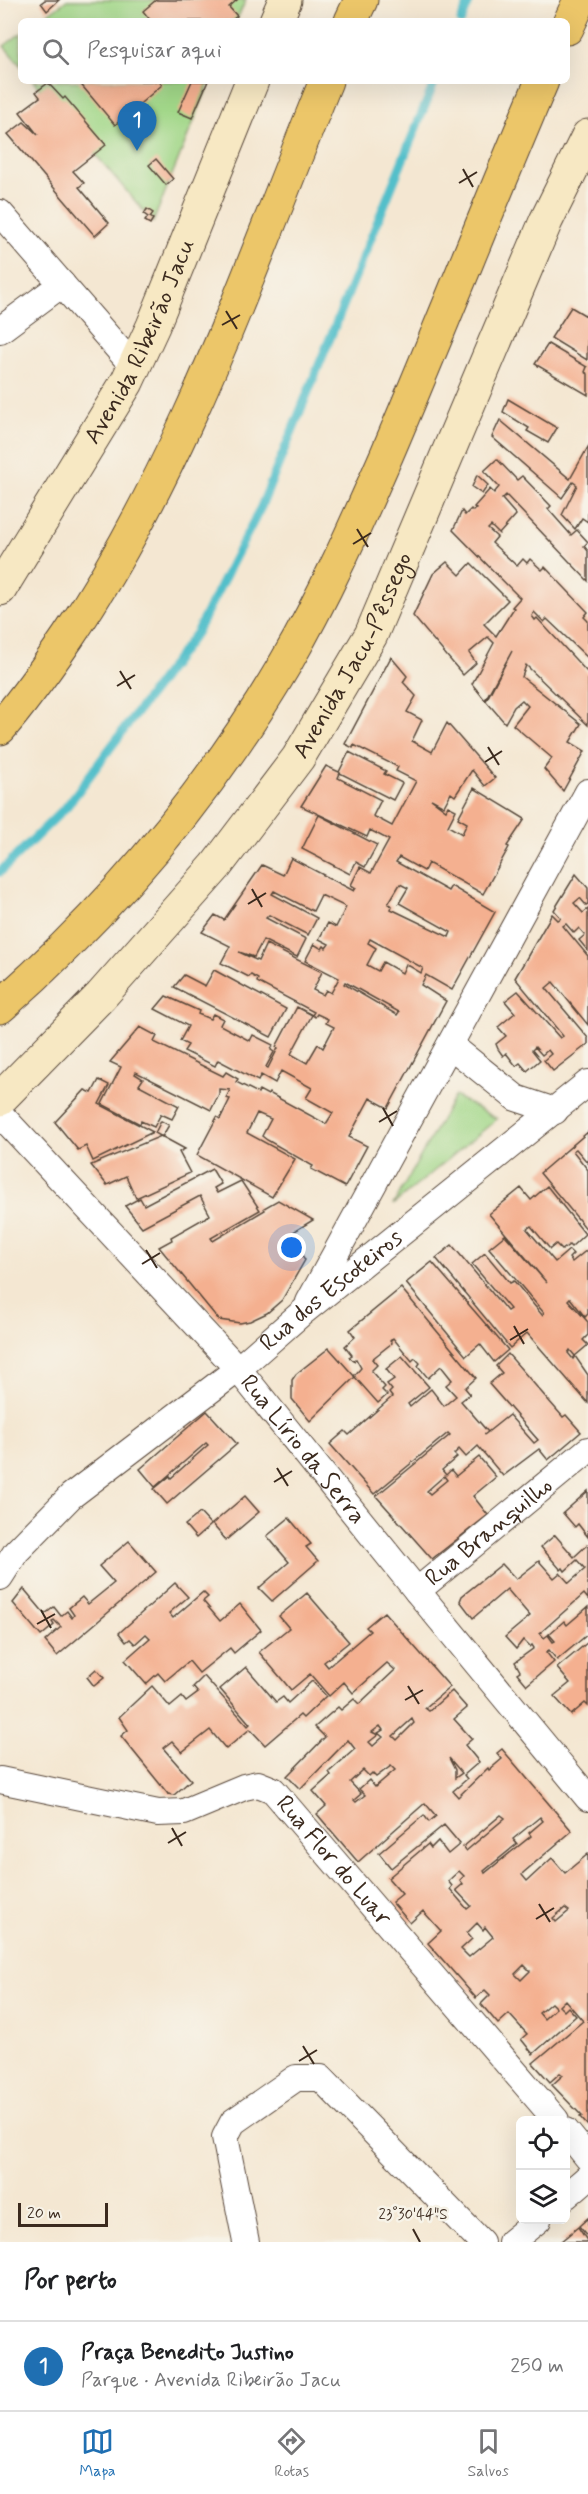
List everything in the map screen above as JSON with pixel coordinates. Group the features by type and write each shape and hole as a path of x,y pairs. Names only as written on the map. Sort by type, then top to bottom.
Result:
{"highway":[{"path":"352,18 361,0"},
{"path":"570,22 580,0"},
{"path":"0,728 28,697 97,594 141,517 191,411 325,84"},
{"path":"0,1007 115,896 205,787 285,664 352,535 541,84"}],"street":[{"path":"277,18 285,0"},
{"name":"Avenida Ribeirão Jacu","path":"0,589 103,423 134,367 153,326 251,84"},
{"name":"Avenida Jacu-Pêssego","path":"0,1099 101,996 216,866 298,758 371,635 546,221 588,136"},
{"path":"0,213 134,367"},
{"path":"0,330 62,284"},
{"path":"304,1311 588,792"},
{"path":"450,1045 516,1098 555,1111"},
{"name":"Rua dos Escoteiros","path":"0,1576 16,1552 70,1496 238,1368 304,1311 588,1083"},
{"name":"Rua Lírio da Serra","path":"0,1114 238,1368 417,1591 588,1798"},
{"name":"Rua Branquilho","path":"417,1591 588,1450"},
{"name":"Rua Flor do Luar","path":"0,1780 158,1813 184,1812 244,1786 258,1784 273,1791 552,2116"},
{"path":"246,2242 225,2138 233,2122 296,2078 321,2078 481,2242"},
{"path":"570,2136 588,2158"},
{"path":"570,2193 588,2177"},
{"path":"511,2242 533,2224"}],"green space":[{"path":"67,0 246,0 237,18 42,18"},
{"path":"18,35 18,62 4,46"},
{"path":"36,84 209,84 153,222"},
{"path":"454,1097 497,1119 393,1205"}],"building":[{"path":"45,0 59,0 47,11 41,3"},
{"path":"156,0 237,0 229,7 237,16 235,18 149,18 143,11"},
{"path":"49,84 63,99 65,97 106,145 73,171 84,183 79,187 109,223 95,236 8,134 24,122 38,135 20,112 40,97 36,92"},
{"path":"81,84 161,84 162,85 115,125"},
{"path":"191,84 207,84 192,118 178,112"},
{"path":"156,159 173,179 166,185 149,165"},
{"path":"147,209 153,213 150,217 153,219 150,224 145,221 148,217 144,214"},
{"path":"571,307 588,317 587,360 551,338"},
{"path":"548,344 587,367 585,372 588,374 588,395 535,364"},
{"path":"508,399 557,428 548,443 527,431 529,428 503,412"},
{"path":"500,420 570,479 588,447 588,522 582,518 575,529 562,515 577,485 573,482 562,498 492,437"},
{"path":"497,459 517,480 522,476 551,506 548,509 571,535 577,530 588,542 584,546 588,551 588,581 506,495 502,499 516,515 499,534 491,526 488,529 497,537 492,543 517,566 523,559 527,563 530,559 542,570 545,567 588,612 584,617 588,621 588,658 547,619 544,622 534,612 532,616 535,620 537,618 588,673 588,725 526,665 522,677 581,724 570,742 585,751 563,791 544,769 552,758 513,725 528,706 522,700 514,707 505,723 486,701 512,651 485,700 472,684 494,643 488,637 469,653 476,663 463,675 413,616 433,574 447,562 460,575 471,563 508,600 484,624 496,636 514,608 512,607 520,598 453,530 462,511 465,515 471,509 473,511 490,489 494,493 499,487 484,471"},
{"path":"477,475 488,485 482,494 472,487"},
{"path":"391,657 407,676 403,682 416,696 407,712 422,720 412,741 432,752 447,723 495,778 485,786 472,770 455,796 451,793 444,806 431,799 446,810 448,806 456,810 448,826 462,834 467,823 458,818 474,788 525,819 507,846 509,847 483,894 428,863 424,871 399,857 396,862 448,891 451,886 495,912 452,990 426,975 421,985 446,1001 388,1108 370,1098 349,1137 367,1146 345,1187 311,1169 313,1166 262,1136 271,1119 257,1113 247,1133 295,1159 272,1197 197,1155 217,1117 220,1119 230,1099 226,1098 230,1090 219,1089 211,1110 136,1072 135,1074 143,1079 139,1085 179,1106 172,1119 161,1114 154,1127 141,1121 140,1124 102,1104 121,1067 110,1062 140,1027 157,1036 154,1042 223,1076 226,1072 238,1079 236,1082 258,1093 259,1090 268,1095 269,1093 326,1124 333,1113 306,1098 312,1088 281,1071 275,1083 261,1075 258,1081 218,1060 215,1066 184,1051 188,1045 180,1041 188,1026 155,1009 166,996 199,1011 198,1014 210,1019 213,1014 223,1019 220,1025 250,1041 253,1035 273,1045 271,1050 274,1052 266,1067 268,1068 297,1007 312,1015 314,1012 257,982 258,979 251,975 249,977 221,963 230,946 202,932 215,915 224,920 262,865 283,875 291,858 354,891 356,888 351,885 360,867 371,873 389,840 370,830 367,837 301,806 326,766 339,772 349,752 386,771 384,774 402,783 393,800 340,773 338,778 381,800 373,816 392,826 416,781 396,771 398,767 354,745 353,748 345,744","holes":["400,884 408,888 399,903 451,932 449,937 391,909 392,906 388,904","274,891 313,911 321,895 346,907 336,927 328,923 319,939 329,944 326,948 324,946 322,949 314,944 305,961 339,978 331,993 326,990 323,995 313,990 322,972 266,944 258,961 239,952 254,957 263,940 297,957 306,939 266,918 269,915 308,935 317,918 272,894","370,939 423,968 421,973 406,964 402,973 383,962 378,971 367,965 376,948 368,943","345,982 399,1012 397,1015 344,984","317,1014 328,1019 326,1023 334,1027 323,1048 318,1044 307,1063 291,1054 312,1015 315,1017"]},
{"path":"319,815 377,845 365,867 356,862 350,874 302,849"},
{"path":"576,874 588,888 588,904 586,905 580,898 574,903 583,913 588,909 588,951 579,940 585,935 579,928 574,933 566,924 563,926 588,956 588,1025 553,982 546,988 588,1038 588,1044 553,1071 544,1060 551,1054 548,1050 542,1055 535,1047 532,1050 540,1060 527,1071 520,1063 516,1066 506,1053 503,1056 498,1049 496,1044 506,1036 498,1027 515,1013 505,1001 518,991 560,1038 563,1036 515,978 552,914 558,920 561,918 554,910"},
{"path":"214,970 286,1009 271,1037 174,987 184,975 205,986"},
{"path":"99,1080 109,1085 99,1104 153,1132 93,1161 86,1146 78,1150 55,1122 85,1090 92,1093"},
{"path":"161,1121 169,1125 162,1137 155,1133"},
{"path":"588,1132 588,1163 576,1149 573,1151 588,1170 588,1231 540,1173"},
{"path":"161,1136 185,1149 179,1152 190,1173 136,1198 126,1176 107,1185 91,1165"},
{"path":"212,1169 221,1184 214,1188 217,1193 241,1181 260,1210 211,1238 213,1241 278,1200 313,1220 290,1234 305,1260 282,1300 267,1313 250,1321 240,1323 219,1320 159,1247 172,1240 171,1237 210,1215 200,1196 142,1227 125,1206 140,1198 144,1205"},
{"path":"547,1186 585,1234 571,1247 569,1245 562,1250 556,1244 550,1249 531,1226 527,1229 555,1262 569,1250 573,1254 569,1258 572,1262 588,1249 588,1314 585,1317 570,1298 568,1300 588,1322 588,1335 583,1340 588,1345 575,1356 588,1375 588,1403 527,1333 510,1348 436,1258 452,1245 507,1311 510,1309 472,1264 485,1253 510,1283 514,1281 542,1315 544,1313 489,1248 505,1235 547,1283 489,1214 521,1188 531,1200","holes":["570,1350 575,1356 573,1359 568,1353"]},
{"path":"432,1262 508,1350 494,1362 480,1344 466,1356 406,1283"},
{"path":"401,1288 476,1378 465,1388 470,1394 461,1401 488,1432 509,1415 534,1443 538,1440 489,1384 502,1373 496,1366 508,1354 563,1417 566,1415 581,1432 548,1460 539,1449 503,1476 478,1446 466,1457 459,1449 454,1454 457,1457 442,1470 446,1475 451,1470 456,1476 479,1457 496,1477 473,1496 488,1515 432,1559 376,1496 450,1435 448,1433 374,1494 330,1444 345,1431 349,1435 392,1397 389,1393 392,1390 387,1384 394,1379 386,1369 402,1356 429,1387 408,1404 410,1407 431,1389 444,1406 456,1396 446,1385 452,1380 441,1366 428,1378 418,1366 420,1363 415,1358 412,1361 393,1338 390,1341 392,1343 372,1359 377,1365 371,1371 385,1387 382,1390 387,1395 378,1403 354,1376 361,1368 356,1359 354,1361 349,1357 352,1355 345,1346 355,1337 350,1330","holes":["444,1476 447,1480 430,1494 427,1491"]},
{"path":"329,1348 355,1377 310,1421 292,1399 292,1380 296,1374"},
{"path":"207,1411 237,1444 167,1504 154,1489 170,1476 171,1478 208,1445 206,1443 155,1487 140,1469"},
{"path":"588,1491 588,1537 578,1524 575,1527 563,1513"},
{"path":"245,1496 259,1512 226,1540 212,1524"},
{"path":"200,1513 211,1525 196,1538 185,1525"},
{"path":"289,1518 311,1544 306,1547 318,1561 272,1601 259,1588 289,1562 267,1536"},
{"path":"555,1535 574,1557 588,1546 588,1599 584,1594 540,1633 544,1638 548,1635 553,1642 555,1641 549,1634 564,1621 567,1625 588,1607 588,1634 557,1660 549,1650 546,1652 554,1662 527,1685 517,1673 520,1671 515,1662 534,1648 523,1640 516,1649 505,1637 530,1616 507,1589 473,1618 460,1601 462,1596 502,1564 516,1579 539,1561 554,1578 560,1573 569,1583 585,1569 577,1560 565,1571 563,1568 561,1570 541,1547"},
{"path":"129,1541 156,1572 57,1656 45,1641 61,1627 54,1620 52,1622 54,1625 41,1636 13,1603 24,1589 45,1614 54,1607 61,1616 67,1611 72,1618 74,1615 69,1608 82,1597 88,1604 114,1583 99,1566"},
{"path":"175,1583 188,1597 169,1613 173,1618 203,1592 208,1597 203,1601 220,1621 240,1604 261,1630 234,1653 230,1648 199,1673 189,1661 165,1681 158,1673 146,1684 125,1660 150,1638 146,1634 135,1644 130,1639 126,1642 119,1633"},
{"path":"307,1593 349,1642 324,1662 328,1667 370,1631 366,1627 384,1612 450,1687 425,1708 429,1711 452,1691 467,1708 454,1719 472,1739 465,1745 479,1762 464,1775 467,1779 453,1791 458,1797 488,1768 489,1770 502,1759 497,1753 502,1749 572,1831 523,1873 527,1881 552,1858 565,1873 588,1854 588,2126 580,2117 582,2116 552,2085 563,2075 560,2073 550,2082 533,2063 583,2021 565,2000 559,2006 564,2011 568,2007 576,2016 533,2054 521,2039 527,2034 509,2014 498,2024 481,2004 490,1995 485,1990 476,1998 428,1943 441,1931 423,1911 410,1923 392,1902 402,1894 388,1878 428,1844 431,1848 438,1841 448,1854 460,1844 444,1825 391,1868 379,1853 424,1815 429,1822 436,1816 425,1803 358,1862 317,1814 326,1806 313,1791 331,1775 329,1772 355,1749 348,1740 300,1789 287,1776 325,1737 315,1727 338,1707 341,1710 354,1699 359,1704 395,1670 387,1663 353,1693 344,1682 329,1696 310,1674 291,1690 259,1652 289,1628 279,1616","holes":["412,1719 414,1723 397,1740 393,1736","380,1726 383,1730 378,1733 383,1737 373,1746 369,1742 378,1735 372,1732","449,1758 462,1773 455,1778 455,1770","391,1766 395,1770 375,1787 369,1780 359,1789 365,1795 356,1802 354,1800 361,1794 350,1782 363,1770 369,1776 372,1773 376,1777","501,1815 505,1818 466,1851 463,1847","540,1817 543,1821 529,1833 531,1836 485,1873 484,1871 517,1844 513,1839","459,1871 464,1876 460,1880 463,1884 456,1890 471,1906 467,1909 450,1889 452,1886 448,1881","565,1908 569,1911 556,1922 553,1918","477,1923 483,1930 485,1927 493,1937 469,1957 461,1949 472,1939 467,1933","524,1965 530,1971 521,1980 515,1974","551,2003 556,2008 544,2019 539,2013"]},
{"path":"588,1642 588,1706 585,1703 571,1715 554,1696 570,1683 557,1668"},
{"path":"246,1667 276,1702 283,1697 288,1703 312,1681 326,1696 303,1718 300,1715 265,1745 250,1729 226,1749 210,1730 182,1752 172,1741 163,1748 191,1780 174,1795 168,1794 121,1736 128,1730 119,1717 152,1686 170,1707 182,1697 186,1702 198,1693 193,1687 204,1676 248,1726 250,1724 220,1689"},
{"path":"96,1669 104,1678 94,1686 87,1677"},
{"path":"588,2218 588,2237 579,2226"},
{"path":"578,2227 588,2242 560,2242"}],"waterway":[{"path":"462,18 470,0"},
{"path":"0,872 67,806 196,633 261,507 434,84"}],"place":[{"name":"Praça Benedito Justino","path":"137,151"}]}
